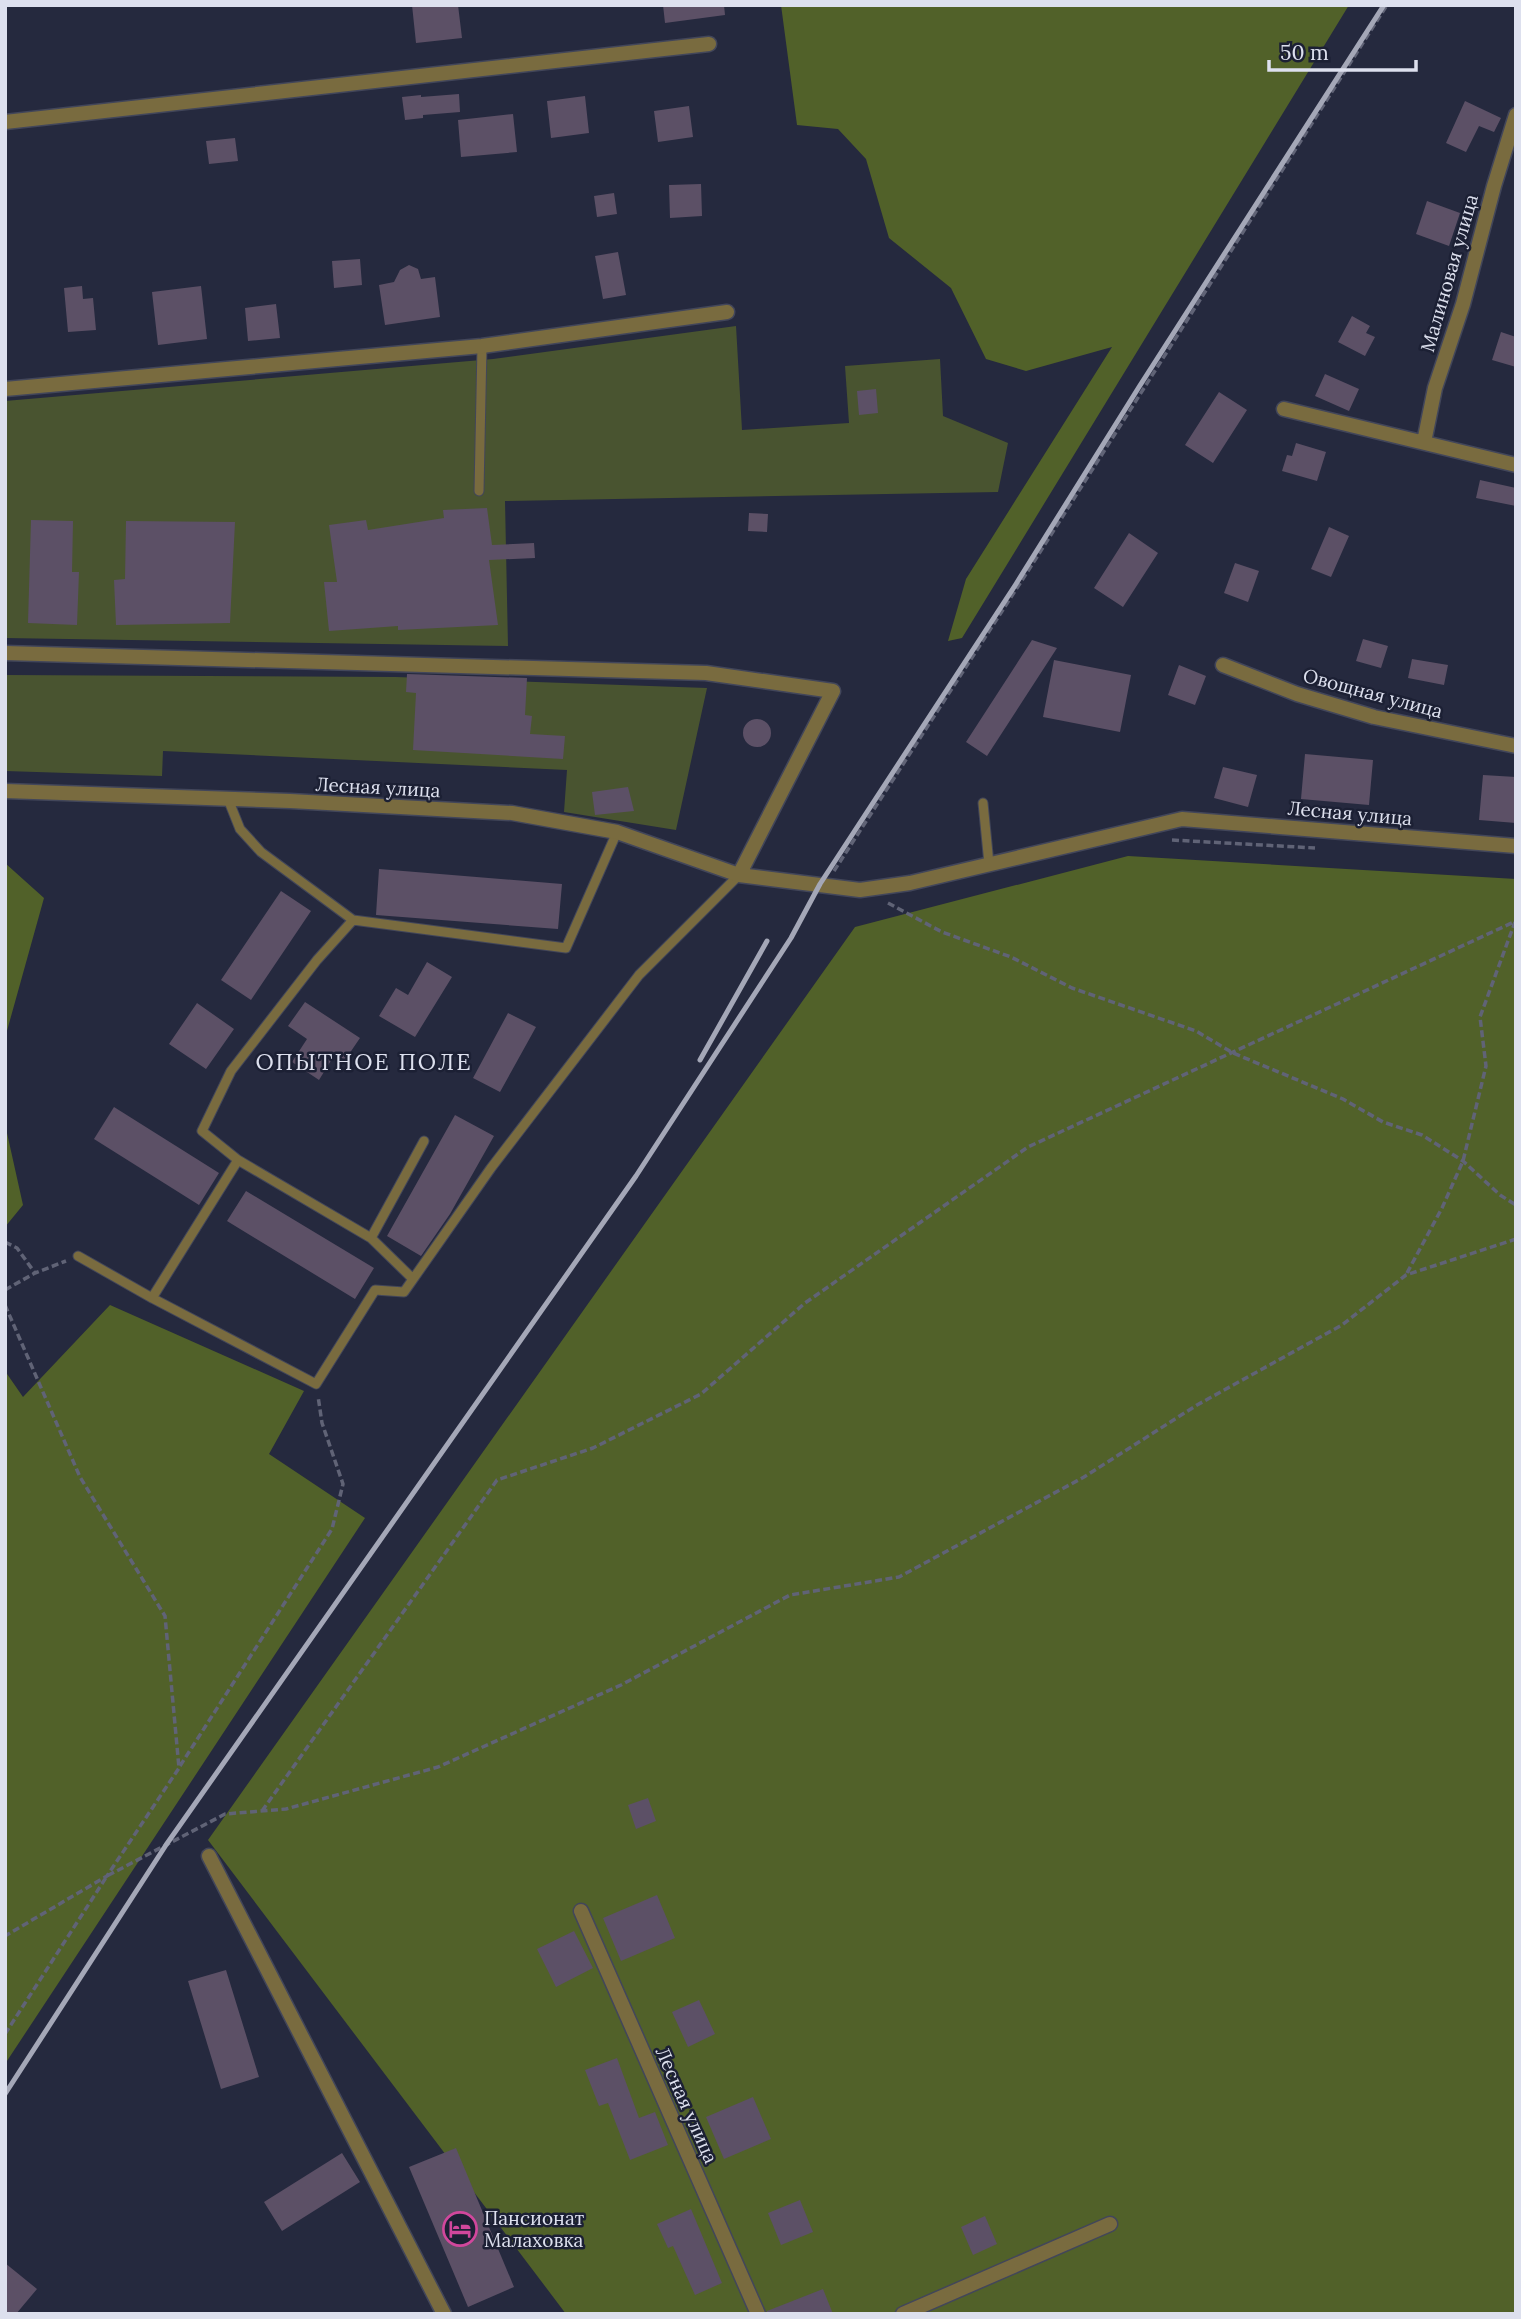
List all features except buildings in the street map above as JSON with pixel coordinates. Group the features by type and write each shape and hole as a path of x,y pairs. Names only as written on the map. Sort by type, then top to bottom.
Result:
{"street":[{"path":"5,121 709,44"},
{"name":"Малиновая улица","path":"1424,442 1435,388 1463,304 1516,115"},
{"path":"5,389 482,346 727,312"},
{"path":"1284,409 1516,465"},
{"path":"5,653 706,673 833,691 739,875"},
{"name":"Овощная улица","path":"1223,665 1297,694 1374,717 1516,746"},
{"name":"Лесная улица","path":"5,791 512,813 617,832 739,875 860,890 910,883 1182,819 1516,846"},
{"path":"209,1856 444,2314"},
{"name":"Лесная улица","path":"581,1911 758,2314"},
{"path":"903,2314 1110,2224"}],"lane":[{"path":"480,491 482,346"},
{"path":"228,799 240,829 261,852 354,920 566,948 617,832"},
{"path":"983,803 989,864"},
{"path":"78,1256 316,1384 376,1290 404,1292 491,1168 639,975 739,875"},
{"path":"354,920 317,960 231,1071 202,1131 238,1160 371,1238 413,1279"},
{"path":"371,1238 424,1141"},
{"path":"152,1298 238,1160"}],"path":[{"path":"825,884 1020,583 1387,5"},
{"path":"1171,840 1317,849"},
{"path":"895,897 883,900 942,932 1011,957 1072,988 1196,1031 1233,1053 1343,1099 1384,1122 1422,1135 1463,1161 1500,1195 1516,1205"},
{"path":"262,1811 497,1480 593,1448 701,1394 805,1303 1028,1147 1515,921"},
{"path":"1406,1275 1442,1208 1463,1161 1486,1066 1480,1017 1515,921"},
{"path":"5,1936 107,1876 225,1814 286,1809 438,1767 621,1685 790,1595 899,1577 1084,1477 1197,1405 1342,1325 1406,1275 1516,1239"},
{"path":"5,1242 17,1248 35,1273"},
{"path":"5,1290 35,1273 78,1256"},
{"path":"5,1305 80,1477 165,1616 179,1768"},
{"path":"5,2034 332,1529 343,1484 322,1423 316,1384"}],"green space":[{"path":"781,5 1349,5 962,638 948,641 966,579 1112,347 1026,371 986,359 951,288 889,238 866,159 838,129 797,125"},
{"path":"736,326 742,430 849,423 845,366 940,359 943,416 1008,443 998,492 505,501 508,646 5,638 5,401 493,359"},
{"path":"5,675 396,677 707,688 676,830 564,812 567,770 163,751 162,776 5,771"},
{"path":"1128,856 1516,879 1516,2314 566,2314 208,1840 855,927"},
{"path":"5,863 44,898 5,1038"},
{"path":"5,1124 23,1205 5,1227"},
{"path":"110,1305 304,1391 269,1454 365,1518 5,2064 5,1371 23,1397"}],"railway":[{"path":"5,2094 166,1845 636,1176 791,938 820,884 1016,584 1384,5"},
{"path":"700,1060 767,941"}],"place":[{"name":"Пансионат Малаховка","path":"460,2229"}],"district":[{"name":"ОПЫТНОЕ ПОЛЕ","path":"364,1061"}]}
